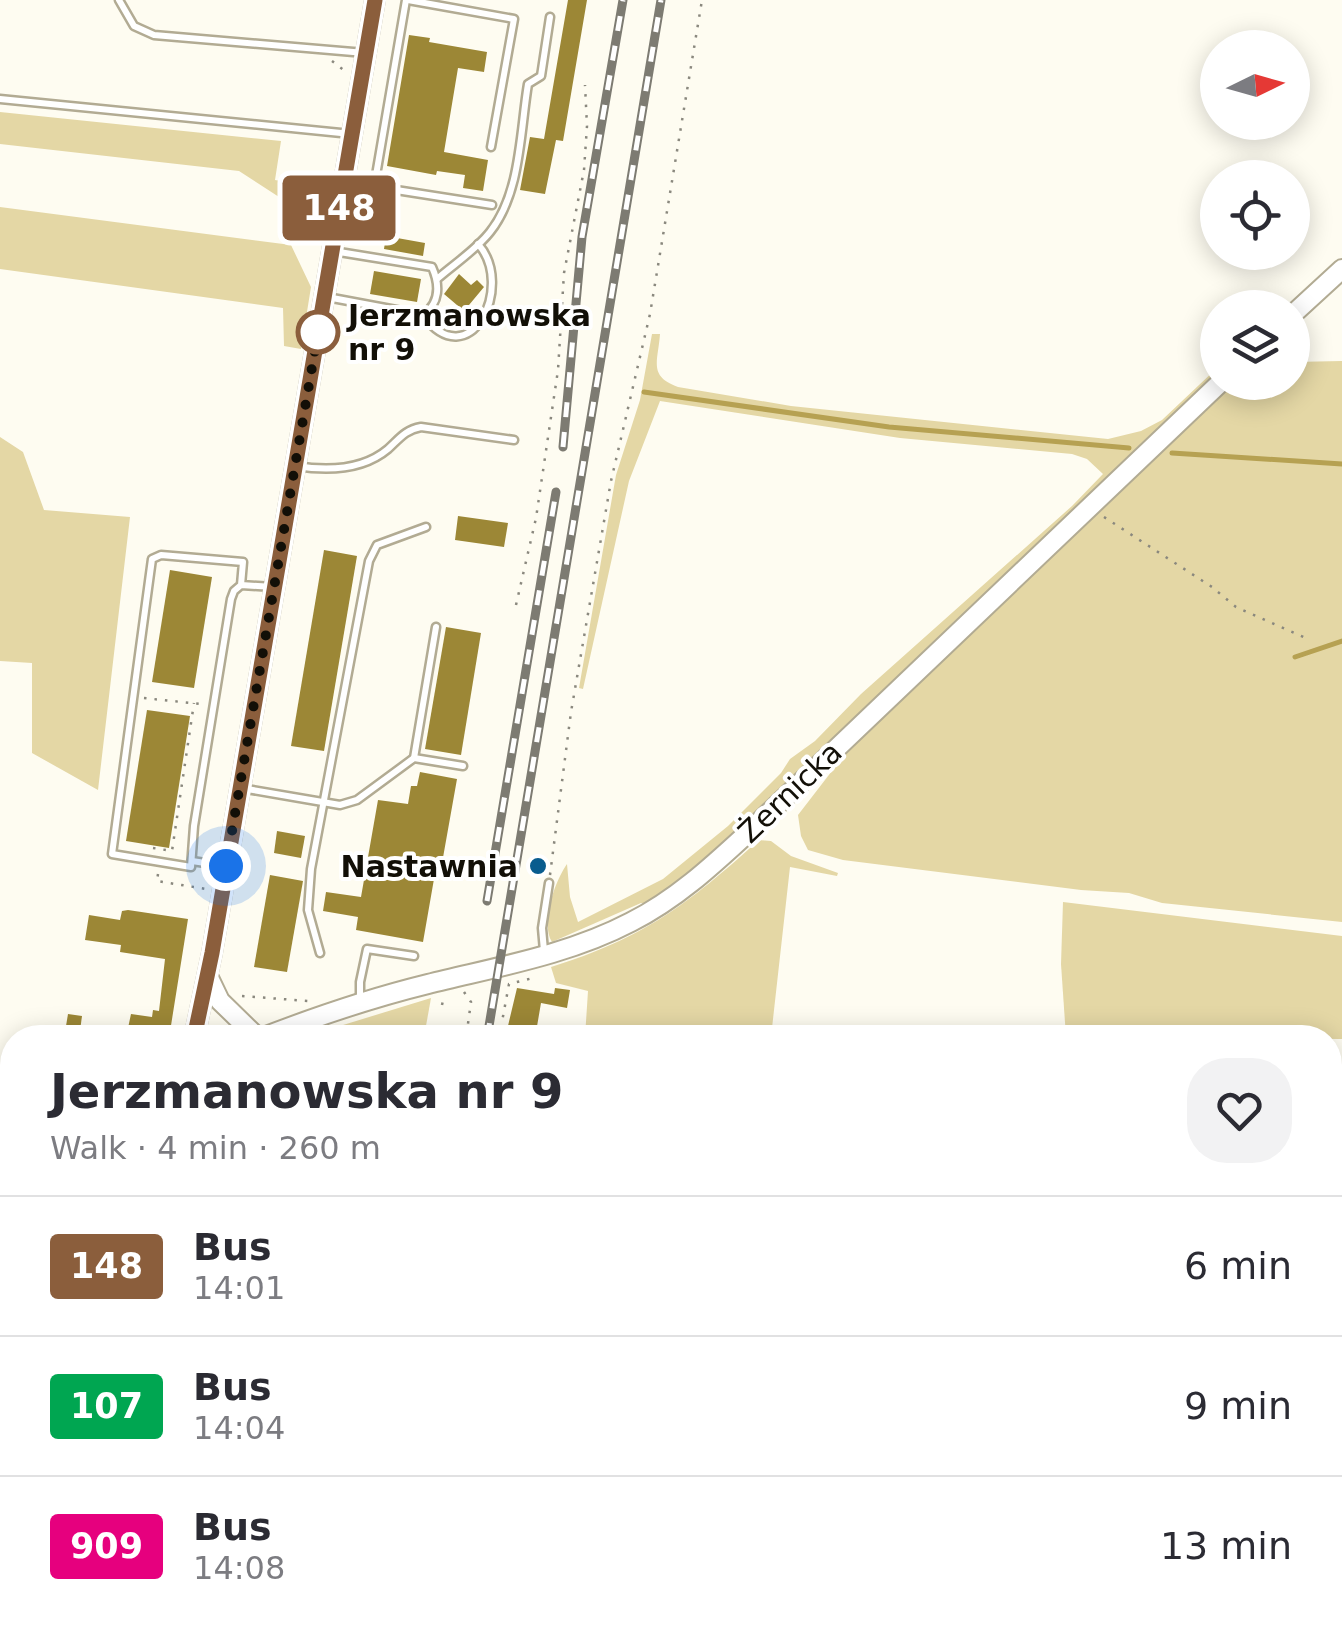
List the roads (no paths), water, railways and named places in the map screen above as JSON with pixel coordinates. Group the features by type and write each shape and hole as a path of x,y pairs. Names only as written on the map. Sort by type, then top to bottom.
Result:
{"street":[{"path":"197,1025 375,0"},
{"path":"1310,298 1342,269"},
{"name":"Żernicka","path":"298,1025 360,1004 538,962 633,922 690,884 752,830 1201,400"},
{"path":"208,976 220,1001 246,1025"}],"lane":[{"path":"119,0 134,26 154,34 366,53"},
{"path":"374,187 407,0 514,19 490,148"},
{"path":"438,279 478,244 503,213 511,192 528,84 541,76 550,17"},
{"path":"0,100 352,134"},
{"path":"344,182 492,206"},
{"path":"324,296 423,315 434,329 450,337 464,336 479,325 493,282 490,258 478,244"},
{"path":"332,251 432,267 438,279 437,295 432,309 423,315"},
{"path":"295,466 339,468 359,464 375,458 409,429 514,440"},
{"path":"320,953 308,910 311,868 369,562 377,544 426,527"},
{"path":"161,555 243,562 241,585 231,599 191,867 112,854 152,560 161,555"},
{"path":"241,585 274,588"},
{"path":"240,788 340,805 358,800 414,758 436,627"},
{"path":"414,758 463,766"},
{"path":"192,860 226,866"},
{"path":"538,962 549,883"},
{"path":"360,1004 366,949 414,956"}],"waterway":[{"path":"644,392 889,427 1129,448"},
{"path":"1172,453 1342,464"},
{"path":"1295,657 1342,641"}],"railway":[{"path":"563,447 582,237 623,0"},
{"path":"489,1025 661,0"},
{"path":"487,901 556,492"}],"place":[{"name":"Jerzmanowska nr 9","path":"318,332"},
{"name":"Nastawnia","path":"538,866"}]}
